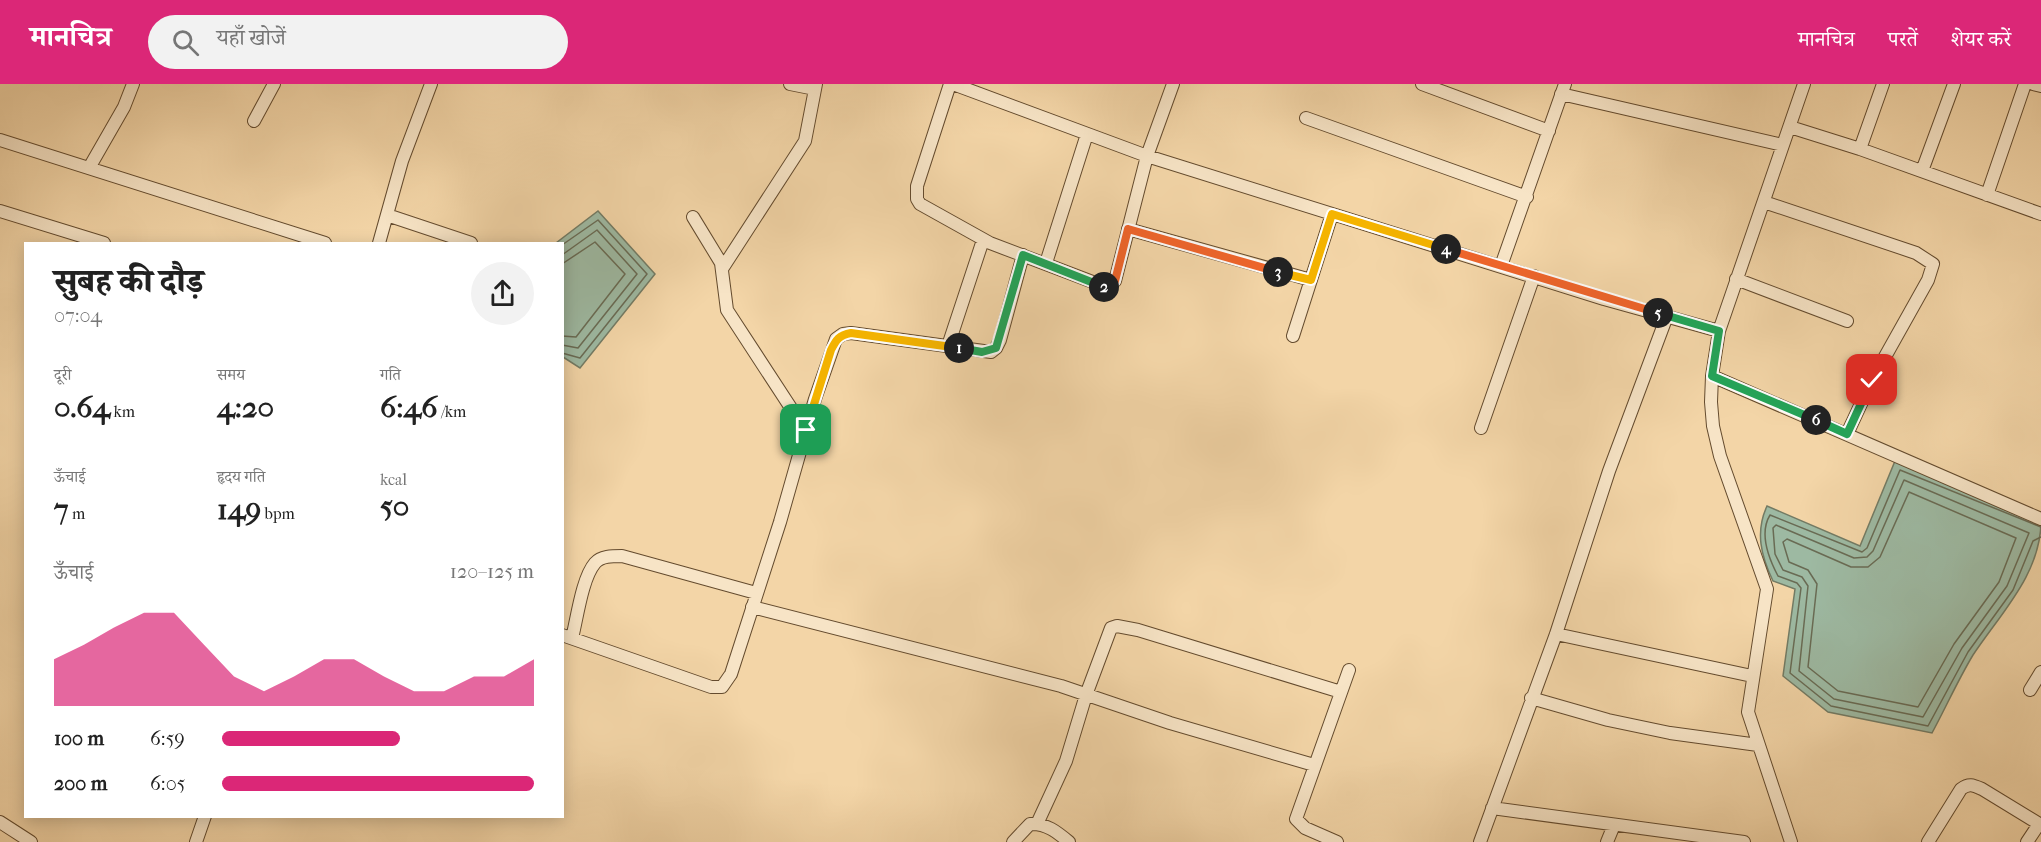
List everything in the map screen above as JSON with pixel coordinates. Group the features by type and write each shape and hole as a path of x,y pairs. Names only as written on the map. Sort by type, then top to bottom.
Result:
{"street":[{"path":"90,168 124,107 133,84"},
{"path":"254,121 274,84"},
{"path":"379,242 402,161 431,84"},
{"path":"722,269 806,141 815,86 790,84"},
{"path":"1173,84 1147,156 1115,281 1106,287 983,240 920,204 917,199 917,186 951,84 1147,156 1719,331"},
{"path":"1422,84 1549,131"},
{"path":"1860,149 1883,84"},
{"path":"1922,171 1954,84"},
{"path":"1987,195 2025,84"},
{"path":"2033,84 2041,86"},
{"path":"1791,842 1748,712 1752,676 1763,627 1767,589 1720,456 1713,426 1712,376 1719,331 1790,127 1800,85"},
{"path":"1501,266 1563,89 1783,145"},
{"path":"1306,118 1527,197"},
{"path":"1790,127 1860,149 2041,214"},
{"path":"1046,263 1087,134"},
{"path":"1,143 90,168 322,242"},
{"path":"1764,202 1916,253 1933,264 1928,279 1872,380 1847,434"},
{"path":"0,211 101,242"},
{"path":"1293,336 1332,214"},
{"path":"387,215 468,242"},
{"path":"693,217 713,248 722,269 727,310 806,430"},
{"path":"1128,229 1311,280"},
{"path":"948,346 983,240"},
{"path":"756,593 622,556 603,557 595,562 589,573 567,637 711,687 722,687 731,674 836,339 843,334 851,333 982,352 996,348 1023,255"},
{"path":"1481,428 1534,276"},
{"path":"1736,279 1847,321"},
{"path":"1480,842 1556,634 1609,471 1667,316"},
{"path":"1712,376 2041,519"},
{"path":"752,607 1086,695 1170,723 1314,765"},
{"path":"1037,824 1066,761 1107,633 1117,626 1138,630 1341,692"},
{"path":"1556,634 1752,676"},
{"path":"1337,842 1297,823 1299,807 1349,670"},
{"path":"2030,690 2041,672"},
{"path":"1531,698 1608,720 1670,733 1758,745"},
{"path":"1928,842 1961,789 1966,785 1982,789 2040,825 2027,842"},
{"path":"1492,808 1744,842"},
{"path":"196,842 203,818"},
{"path":"0,822 30,842"},
{"path":"1013,842 1030,824 1047,826 1069,842"},
{"path":"1607,842 1614,825"}],"water":[{"path":"598,211 655,274 580,368 564,358 564,242 557,242"},
{"path":"1895,461 2041,521 2039,540 2027,576 1973,655 1932,733 1828,712 1783,676 1795,589 1773,581 1761,544 1761,525 1767,506 1860,546"}],"route":[{"path":"806,430 831,350 836,339 843,334 851,333 982,352 991,352 996,348 1023,255 1106,287 1115,281 1128,229 1195,250 1311,280 1332,214 1604,299 1719,331 1712,376 1847,434 1872,380"}]}
